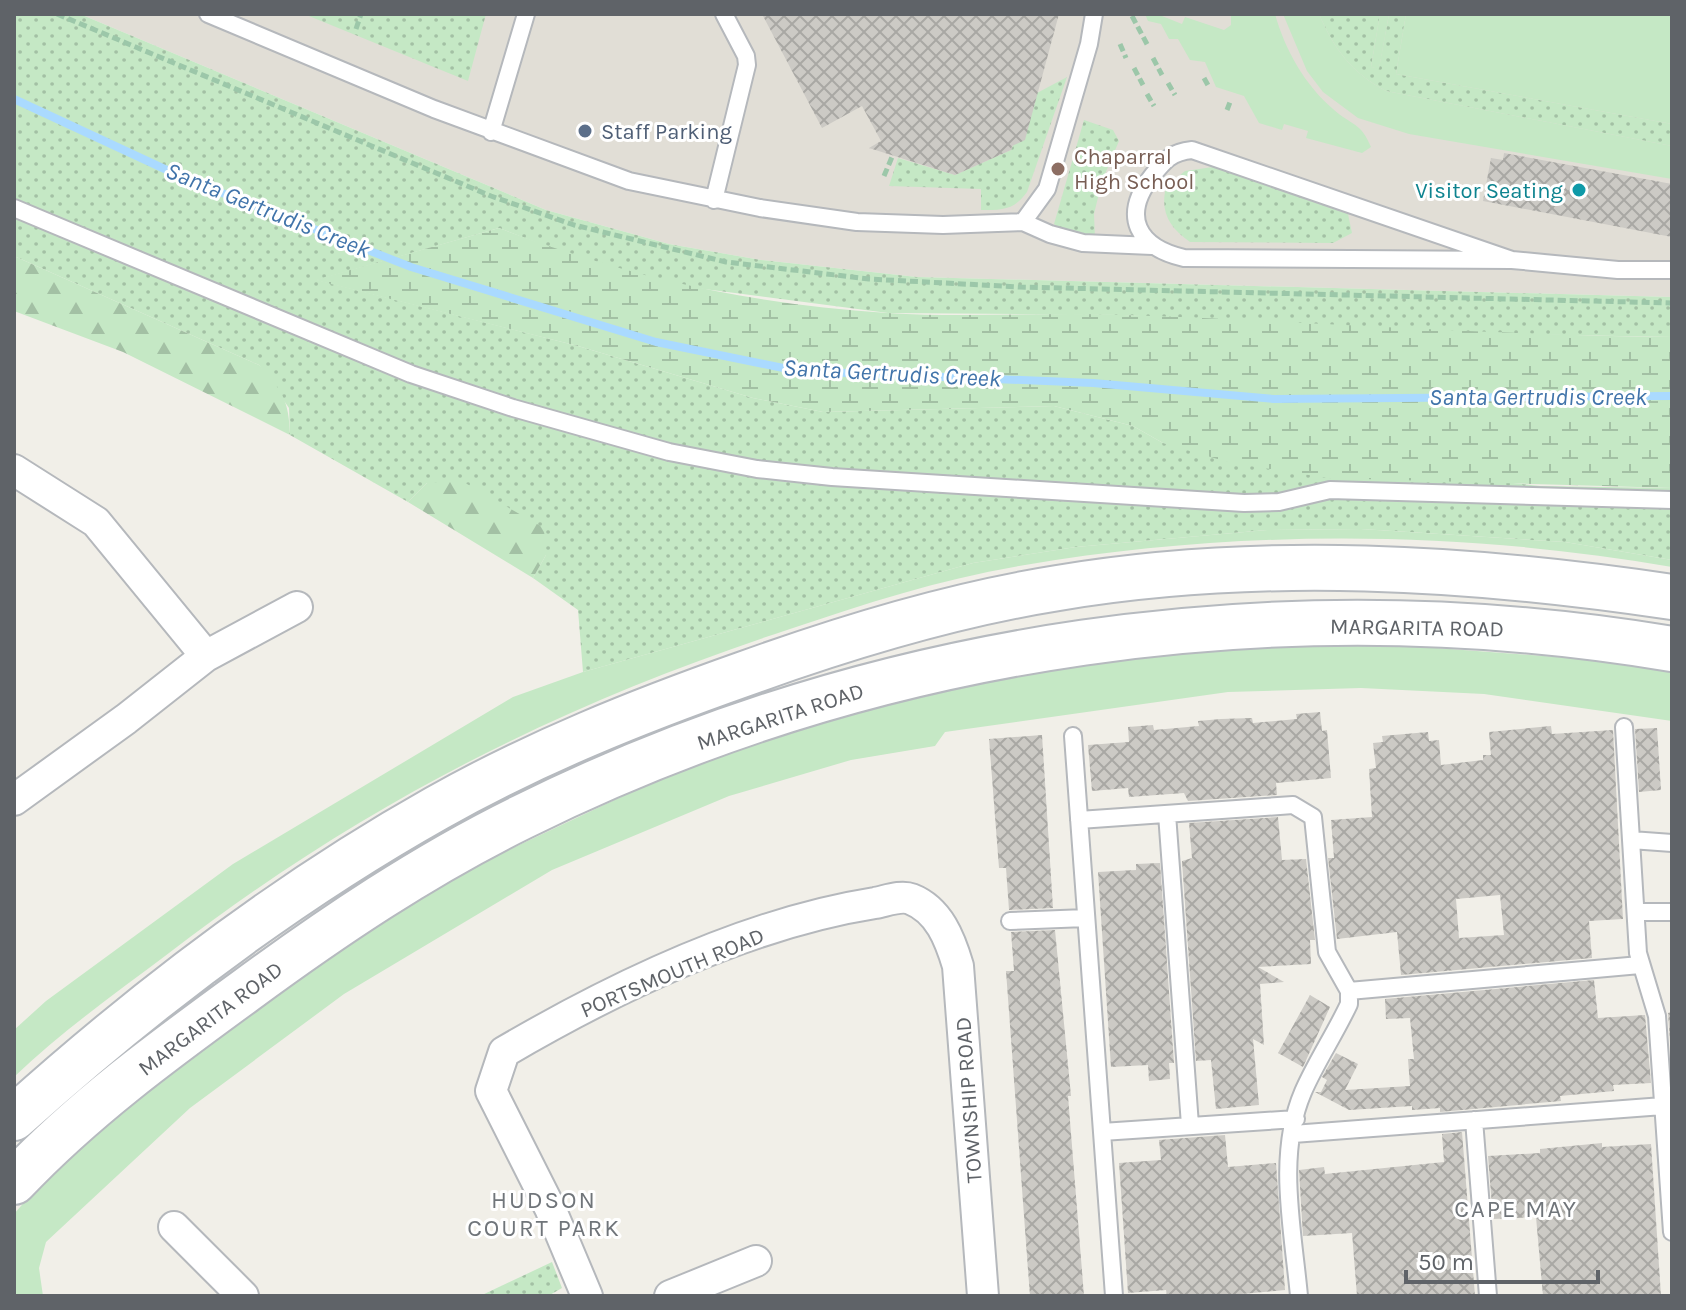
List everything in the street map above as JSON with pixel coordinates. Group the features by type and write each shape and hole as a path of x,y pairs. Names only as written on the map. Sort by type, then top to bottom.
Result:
{"main road":[{"path":"14,1118 96,1044 235,938 340,865 440,806 537,757 656,706 813,649 971,606 1059,587 1163,575 1319,568 1465,571 1672,597"},
{"name":"MARGARITA ROAD","path":"14,1182 59,1134 168,1047 388,893 519,818 630,767 744,725 940,666 1093,639 1251,624 1407,625 1524,630 1672,649"}],"street":[{"path":"14,470 96,522 206,656"},
{"path":"14,800 206,656 297,607"},
{"name":"PORTSMOUTH ROAD","path":"587,1296 550,1208 491,1091 504,1052 562,1018 725,944 840,908 908,897 931,911"},
{"name":"TOWNSHIP ROAD","path":"931,911 951,942 958,966 983,1296"},
{"path":"174,1227 243,1296"},
{"path":"670,1296 756,1261"}],"lane":[{"path":"208,14 491,132 629,181 714,200 857,222 1023,222 1050,234 1083,243 1152,246 1184,258 1512,260 1618,270 1672,270"},
{"path":"491,132 526,14"},
{"path":"714,200 747,65 746,56 724,14"},
{"path":"1023,222 1047,189 1089,44 1094,14"},
{"path":"1152,246 1139,232 1134,216 1139,193 1166,158 1177,151 1192,150 1512,260"},
{"path":"14,208 411,374 513,408 669,452 757,469 1244,503 1279,502 1330,490 1672,500"},
{"path":"1624,727 1640,965 1653,994 1657,1016 1672,1232"},
{"path":"1073,736 1114,1296"},
{"path":"1079,820 1293,805 1313,817 1327,952 1349,991 1349,1004 1302,1094 1295,1126 1288,1177 1299,1296"},
{"path":"1167,814 1190,1125"},
{"path":"1631,840 1672,843"},
{"path":"1636,912 1672,912"},
{"path":"1010,921 1086,918"},
{"path":"1349,991 1640,965"},
{"path":"1102,1132 1190,1125 1295,1126 1474,1120 1663,1106"},
{"path":"1474,1120 1488,1296"}],"path":[{"path":"356,29 361,14"},
{"path":"1132,16 1148,46"},
{"path":"1120,44 1126,58"},
{"path":"1153,58 1162,75"},
{"path":"1134,68 1143,85"},
{"path":"1204,78 1209,87"},
{"path":"1168,83 1175,95"},
{"path":"1147,94 1154,106"},
{"path":"1227,110 1230,102"},
{"path":"884,176 892,157"}],"shaded area":[{"name":"Chaparral High School","path":"80,14 1672,14 1672,297 917,277 761,260 669,244 546,210"}],"green space":[{"path":"14,14 80,14 546,210 669,244 761,260 917,277 1672,297 1672,337 1452,333 1122,315 888,313 673,285 579,259 499,228 317,280 578,346 753,398 823,412 1054,406 1133,426 1163,443 1540,486 1672,488 1672,560 1565,542 1361,529 1267,530 1076,547 973,563 583,672 578,610 533,578 546,555 427,483 408,502 290,435 289,408 259,365 14,256"},
{"path":"304,14 486,14 468,81"},
{"path":"1145,14 1157,14 1182,24 1185,17 1224,30 1231,25 1231,14 1275,14 1290,54 1305,78 1323,100 1360,128 1371,147 1362,153 1306,138 1308,131 1284,124 1282,130 1259,123 1244,96 1216,87 1205,62 1190,60 1178,39 1169,39 1161,24 1148,21"},
{"path":"1283,14 1319,14 1345,59 1386,91 1672,146 1672,179 1409,134 1358,118 1323,92 1307,71"},
{"path":"1319,14 1380,14 1371,67 1379,68 1389,14 1406,14 1396,74 1672,124 1672,146 1386,91 1345,59"},
{"path":"1380,14 1389,14 1379,69 1371,67"},
{"path":"1406,14 1672,14 1672,124 1396,74"},
{"path":"1067,77 1027,192 1013,206 981,210 981,189 889,186 898,158 955,175 1011,150 1037,93"},
{"path":"1084,120 1113,130 1119,141 1102,181 1094,214 1095,239 1065,232 1054,224"},
{"path":"1213,167 1348,214 1352,233 1333,243 1190,242 1168,218 1164,204 1166,187 1185,171"},
{"path":"499,228 594,261 689,286 836,309 916,314 1123,315 1534,334 1672,337 1672,488 1328,478 1231,463 1163,443 1133,426 1054,406 823,412 753,398 578,346 315,280"},
{"path":"14,256 259,365 283,396 290,435 123,352 14,311"},
{"path":"460,480 544,528 546,555 533,578 408,502 427,483"},
{"path":"1361,529 1565,542 1672,560 1672,567 1511,546 1430,541 1267,540 1105,553 1025,565 935,584 877,601 705,659 622,691 465,764 390,805 242,899 90,1013 14,1077 14,1030 46,1001 233,864 513,697 583,672 973,563 1076,547 1267,530"},
{"path":"1384,644 1609,661 1672,671 1672,721 1484,694 1361,688 1228,692 945,732 935,746 851,760 729,796 552,870 344,994 190,1108 46,1242 39,1268 43,1296 14,1296 14,1214 47,1176 136,1098 285,981 468,869 642,787 783,730 962,682 1152,651"},
{"path":"552,1262 562,1288 548,1296 480,1296"}],"building":[{"path":"762,14 1059,14 1025,140 1012,146 1011,150 955,175 869,148 881,141 862,106 822,128"},
{"name":"Visitor Seating","path":"1504,153 1672,184 1672,237 1483,201 1491,158 1503,160"},
{"path":"1320,712 1322,731 1327,730 1331,778 1276,783 1277,795 1188,801 1184,793 1129,797 1128,788 1092,791 1088,745 1129,742 1128,727 1153,725 1154,730 1199,726 1198,721 1252,718 1253,723 1297,719 1296,714"},
{"path":"1551,726 1552,734 1613,730 1623,919 1589,921 1592,958 1401,975 1397,932 1337,939 1328,858 1334,858 1331,820 1372,817 1369,769 1376,768 1373,743 1383,742 1382,736 1428,732 1429,741 1439,740 1441,765 1483,760 1483,755 1491,755 1489,732","holes":["1500,895 1504,935 1459,938 1456,899"]},
{"path":"1657,728 1661,790 1639,792 1635,729"},
{"path":"1042,735 1053,908 1009,910 1006,868 999,868 989,739"},
{"path":"1278,817 1282,860 1306,859 1315,940 1310,940 1311,964 1258,967 1284,982 1260,984 1264,1045 1253,1039 1259,1105 1216,1109 1211,1060 1196,1061 1182,861 1192,858 1189,823"},
{"path":"1160,863 1174,1063 1169,1063 1170,1079 1149,1081 1148,1065 1111,1067 1098,872 1136,870 1136,864"},
{"path":"1055,930 1071,1096 1068,1096 1084,1296 1030,1296 1006,971 1014,971 1011,932"},
{"path":"1594,980 1598,1018 1645,1015 1651,1083 1613,1085 1614,1091 1560,1096 1561,1101 1440,1112 1440,1108 1412,1110 1412,1106 1349,1110 1315,1092 1321,1092 1327,1080 1322,1077 1336,1053 1358,1064 1345,1090 1410,1086 1408,1059 1414,1059 1410,1018 1386,1019 1385,999"},
{"path":"1310,995 1330,1007 1303,1067 1278,1053"},
{"path":"1672,1012 1672,1073 1668,1013"},
{"path":"1462,1132 1475,1296 1357,1296 1352,1233 1303,1236 1299,1170 1324,1167 1325,1174 1444,1162 1442,1134"},
{"path":"1225,1135 1228,1167 1276,1163 1285,1290 1220,1296 1167,1296 1166,1290 1128,1293 1119,1163 1161,1160 1159,1140"},
{"path":"1602,1143 1602,1147 1651,1144 1661,1296 1543,1296 1536,1217 1493,1219 1488,1156 1540,1153 1540,1149"}],"waterway":[{"name":"Santa Gertrudis Creek","path":"14,99 184,178 411,267 656,342 798,371 1093,383 1274,399 1672,396"}],"place":[{"name":"Staff Parking","path":"585,131"},
{"name":"Chaparral High School","path":"1058,169"},
{"name":"Visitor Seating","path":"1579,190"}],"district":[{"name":"CAPE MAY","path":"1516,1209"},
{"name":"HUDSON COURT PARK","path":"544,1214"}]}
